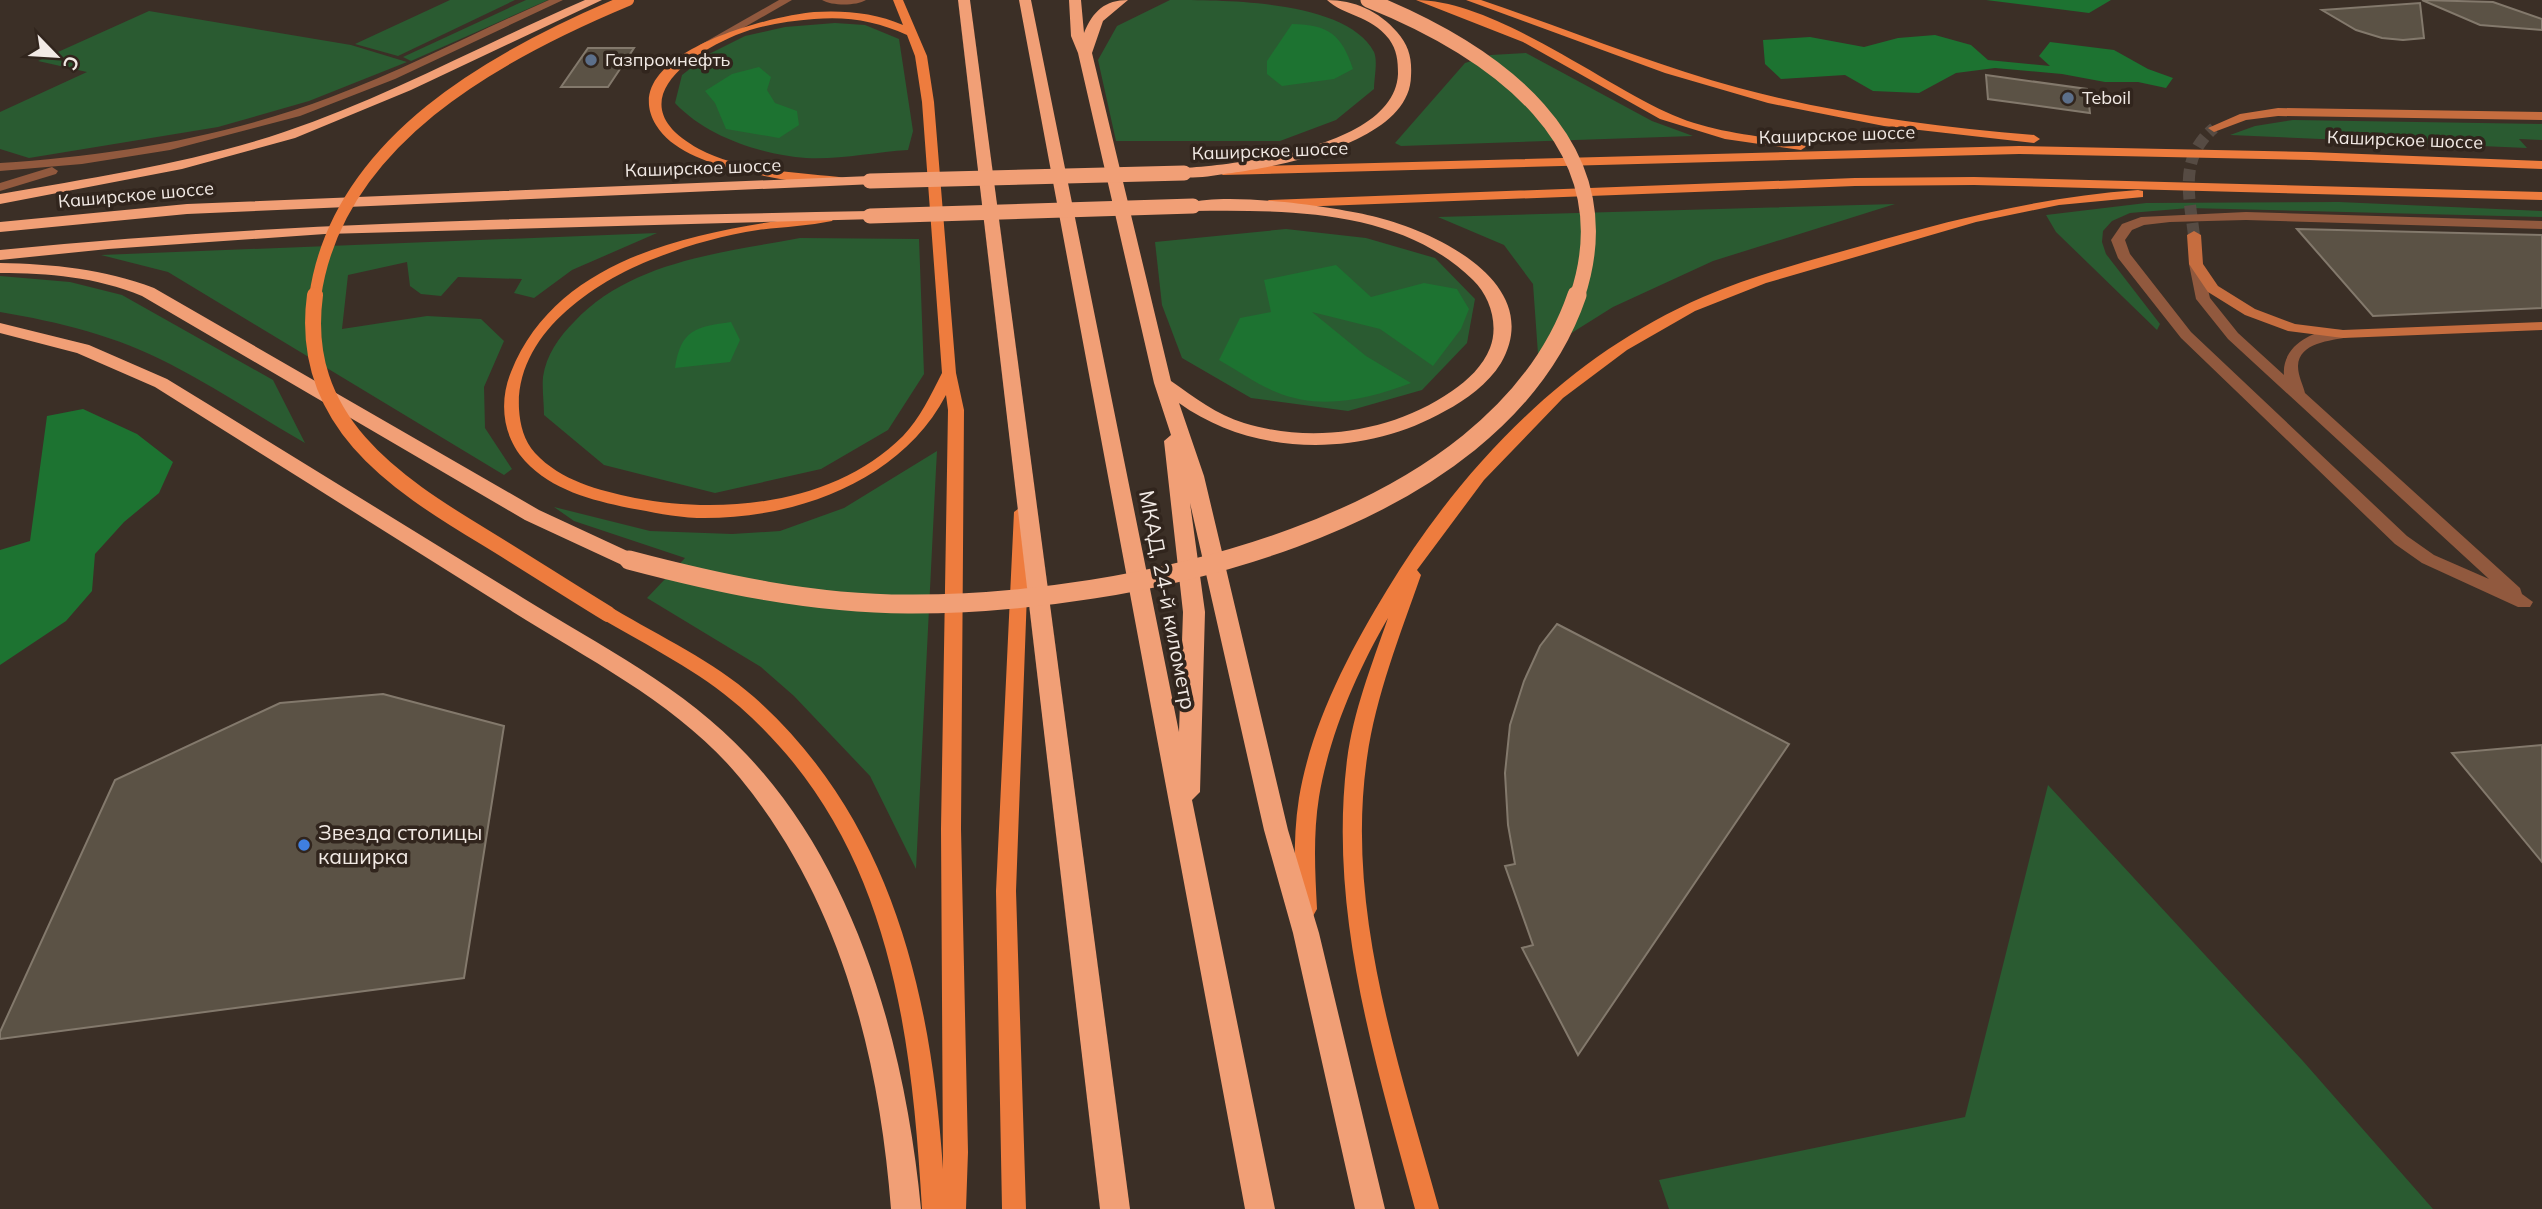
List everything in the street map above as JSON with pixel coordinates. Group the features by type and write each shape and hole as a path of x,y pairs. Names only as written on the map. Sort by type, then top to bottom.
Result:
{"highway":[{"path":"0,199 214,158 335,118 596,0"},
{"path":"964,0 1115,1209"},
{"name":"МКАД, 24-й километр","path":"1025,0 1260,1209"},
{"path":"1075,0 1078,36 1085,53 1171,414 1194,476 1276,830 1306,933 1370,1209"},
{"path":"1085,53 1089,32 1099,16 1122,0"},
{"path":"1220,171 1306,154 1375,122 1393,107 1404,88 1408,70 1403,51 1392,33 1373,18 1333,0"},
{"path":"0,268 57,269 95,275 122,281 148,292 532,515 629,560 736,588 824,601 906,605 986,603 1083,593 1182,572 1272,545 1331,522 1409,483 1467,443 1513,402 1549,358 1574,311 1587,268 1589,236 1581,180 1565,144 1539,107 1502,73 1461,44 1415,19 1368,0"},
{"name":"Каширское шоссе","path":"0,227 187,209 352,200 1220,171"},
{"path":"0,255 167,239 356,228 1216,206 1310,212 1375,221 1448,249 1474,268 1495,296 1501,320 1499,348 1486,371 1461,395 1429,412 1378,432 1332,438 1286,437 1243,429 1207,416 1163,383"},
{"path":"0,328 60,341 96,353 161,383 643,683 686,714 732,754 771,801 809,860 848,936 872,1002 893,1091 906,1209"},
{"path":"1171,414 1194,612 1187,829"}],"main road":[{"path":"628,0 580,20 495,65 424,117 394,145 358,187 318,262 312,299 313,345 323,386 348,429 380,465 410,492 705,671 747,702 791,746 833,798 873,876 899,947 917,1023 931,1146 934,1209"},
{"path":"898,0 921,56 928,102 949,373 956,410 951,829 956,1152 954,1209"},
{"path":"1422,0 1527,40 1637,102 1694,127 1756,141 1888,153"},
{"path":"1471,0 1676,72 1791,104 1933,129 2184,153"},
{"path":"850,182 745,168 694,151 672,137 660,123 653,106 658,85 685,56 756,25 832,15 878,20 914,34"},
{"path":"2214,128 2244,117 2291,112 2542,116"},
{"name":"Каширское шоссе","path":"1220,171 2032,150 2542,165"},
{"path":"1216,206 1855,182 2014,181 2542,196"},
{"path":"1306,933 1305,849 1311,784 1331,722 1357,660 1385,603 1419,556 1480,477 1558,395 1600,362 1691,308 1738,286 1987,216 2060,201 2214,187"},
{"path":"832,217 719,233 678,245 607,276 562,308 537,336 519,366 511,398 514,430 528,456 554,478 595,496 657,508 705,512 789,501 836,485 875,465 901,447 928,417 949,373"},
{"path":"2194,235 2196,264 2214,289 2250,312 2293,328 2343,334 2542,326"},
{"path":"1014,1209 1006,891 1023,477"},
{"path":"1419,556 1371,691 1357,760 1353,860 1360,936 1384,1043 1427,1209"}],"street":[{"path":"200,138 275,120 332,101 558,0"},
{"path":"706,45 787,0"},
{"path":"827,0 861,0"},
{"path":"0,167 98,156 335,118"},
{"path":"0,187 98,156"},
{"path":"2196,264 2203,299 2215,316 2524,602 2437,564 2401,540 2186,335 2118,245 2119,236 2127,227 2141,221 2197,216 2542,225"},
{"path":"2302,399 2292,380 2291,361 2295,353 2308,341 2343,334"}],"green space":[{"path":"450,0 515,0 398,56 355,44"},
{"path":"526,0 548,0 411,61 403,57"},
{"path":"1170,0 1282,6 1338,22 1360,35 1374,52 1374,89 1336,120 1280,141 1116,141 1098,60 1117,26"},
{"path":"1986,0 2111,0 2089,13"},
{"path":"149,11 351,45 407,62 309,101 218,127 29,158 0,149 0,112 87,72 38,61"},
{"path":"835,23 865,25 899,39 913,131 908,150 818,158 771,153 718,134 688,115 675,103 682,75 709,54 745,36 785,27"},
{"path":"1292,24 1324,29 1332,34 1344,47 1353,69 1334,79 1282,86 1267,74 1267,61"},
{"path":"1935,35 1971,45 1988,60 2050,66 2039,56 2050,42 2114,50 2148,69 2173,78 2166,88 2138,82 2105,82 2062,74 1995,68 1956,73 1919,93 1873,91 1845,75 1781,79 1765,64 1763,40 1810,37 1864,47 1898,38"},
{"path":"1526,53 1652,121 1693,136 1401,146 1395,143 1465,63 1491,55"},
{"path":"759,67 771,77 767,90 775,103 797,111 799,125 779,138 726,129 715,103 705,91 732,74"},
{"path":"2293,120 2542,124 2542,140 2519,139 2527,148 2230,135 2255,126"},
{"path":"2339,202 2542,211 2542,217 2189,208 2130,213 2112,221 2103,231 2102,242 2106,254 2160,324 2157,330 2056,232 2046,215 2146,203"},
{"path":"1895,204 1713,261 1613,307 1538,354 1533,284 1504,245 1438,217"},
{"path":"1286,229 1366,238 1435,258 1475,299 1467,343 1422,390 1348,411 1251,398 1182,358 1162,305 1155,242"},
{"path":"657,233 572,270 534,298 514,293 522,279 458,277 441,296 421,294 410,286 407,262 348,275 342,329 427,316 481,319 504,341 484,387 485,428 512,469 504,475 168,272 101,255"},
{"path":"800,238 919,239 924,374 888,430 821,469 715,493 604,465 544,415 543,377 550,354 568,328 597,301 622,285 679,263"},
{"path":"1336,265 1371,297 1424,283 1457,289 1469,309 1461,329 1433,366 1380,329 1312,312 1366,356 1411,383 1344,401 1293,398 1261,385 1219,360 1240,318 1271,312 1264,280"},
{"path":"0,276 70,282 122,295 273,380 305,443 150,354 87,331 0,312"},
{"path":"731,322 740,340 730,362 675,368 681,345 692,332 699,328"},
{"path":"83,409 137,434 173,462 159,493 124,522 95,554 92,591 66,621 0,665 0,550 30,541 47,416"},
{"path":"937,451 916,869 870,776 794,696 761,667 647,598 685,558 574,521 554,507 650,531 732,534 780,531 844,508"},
{"path":"2048,785 2302,1060 2433,1209 1669,1209 1659,1180 1965,1117"}],"building":[{"path":"2422,0 2493,2 2542,19 2542,30 2480,25"},
{"path":"2420,3 2424,38 2403,40 2382,38 2356,30 2322,10"},
{"path":"588,48 634,48 608,87 561,87"},
{"path":"1986,75 2087,89 2090,113 1988,99"},
{"path":"2297,229 2542,235 2542,308 2373,316"},
{"path":"1557,624 1789,744 1578,1055 1522,948 1533,945 1505,866 1515,864 1508,825 1505,773 1510,725 1524,681 1540,646"},
{"path":"383,694 504,726 464,978 0,1039 0,1032 115,780 280,703"},
{"path":"2542,745 2542,862 2452,753"}],"tunnel":[{"path":"2194,235 2189,191 2191,164 2195,151 2214,128"}],"place":[{"name":"Газпромнефть","path":"591,60"},
{"name":"Teboil","path":"2068,98"},
{"name":"Звезда столицы каширка","path":"304,845"}]}
